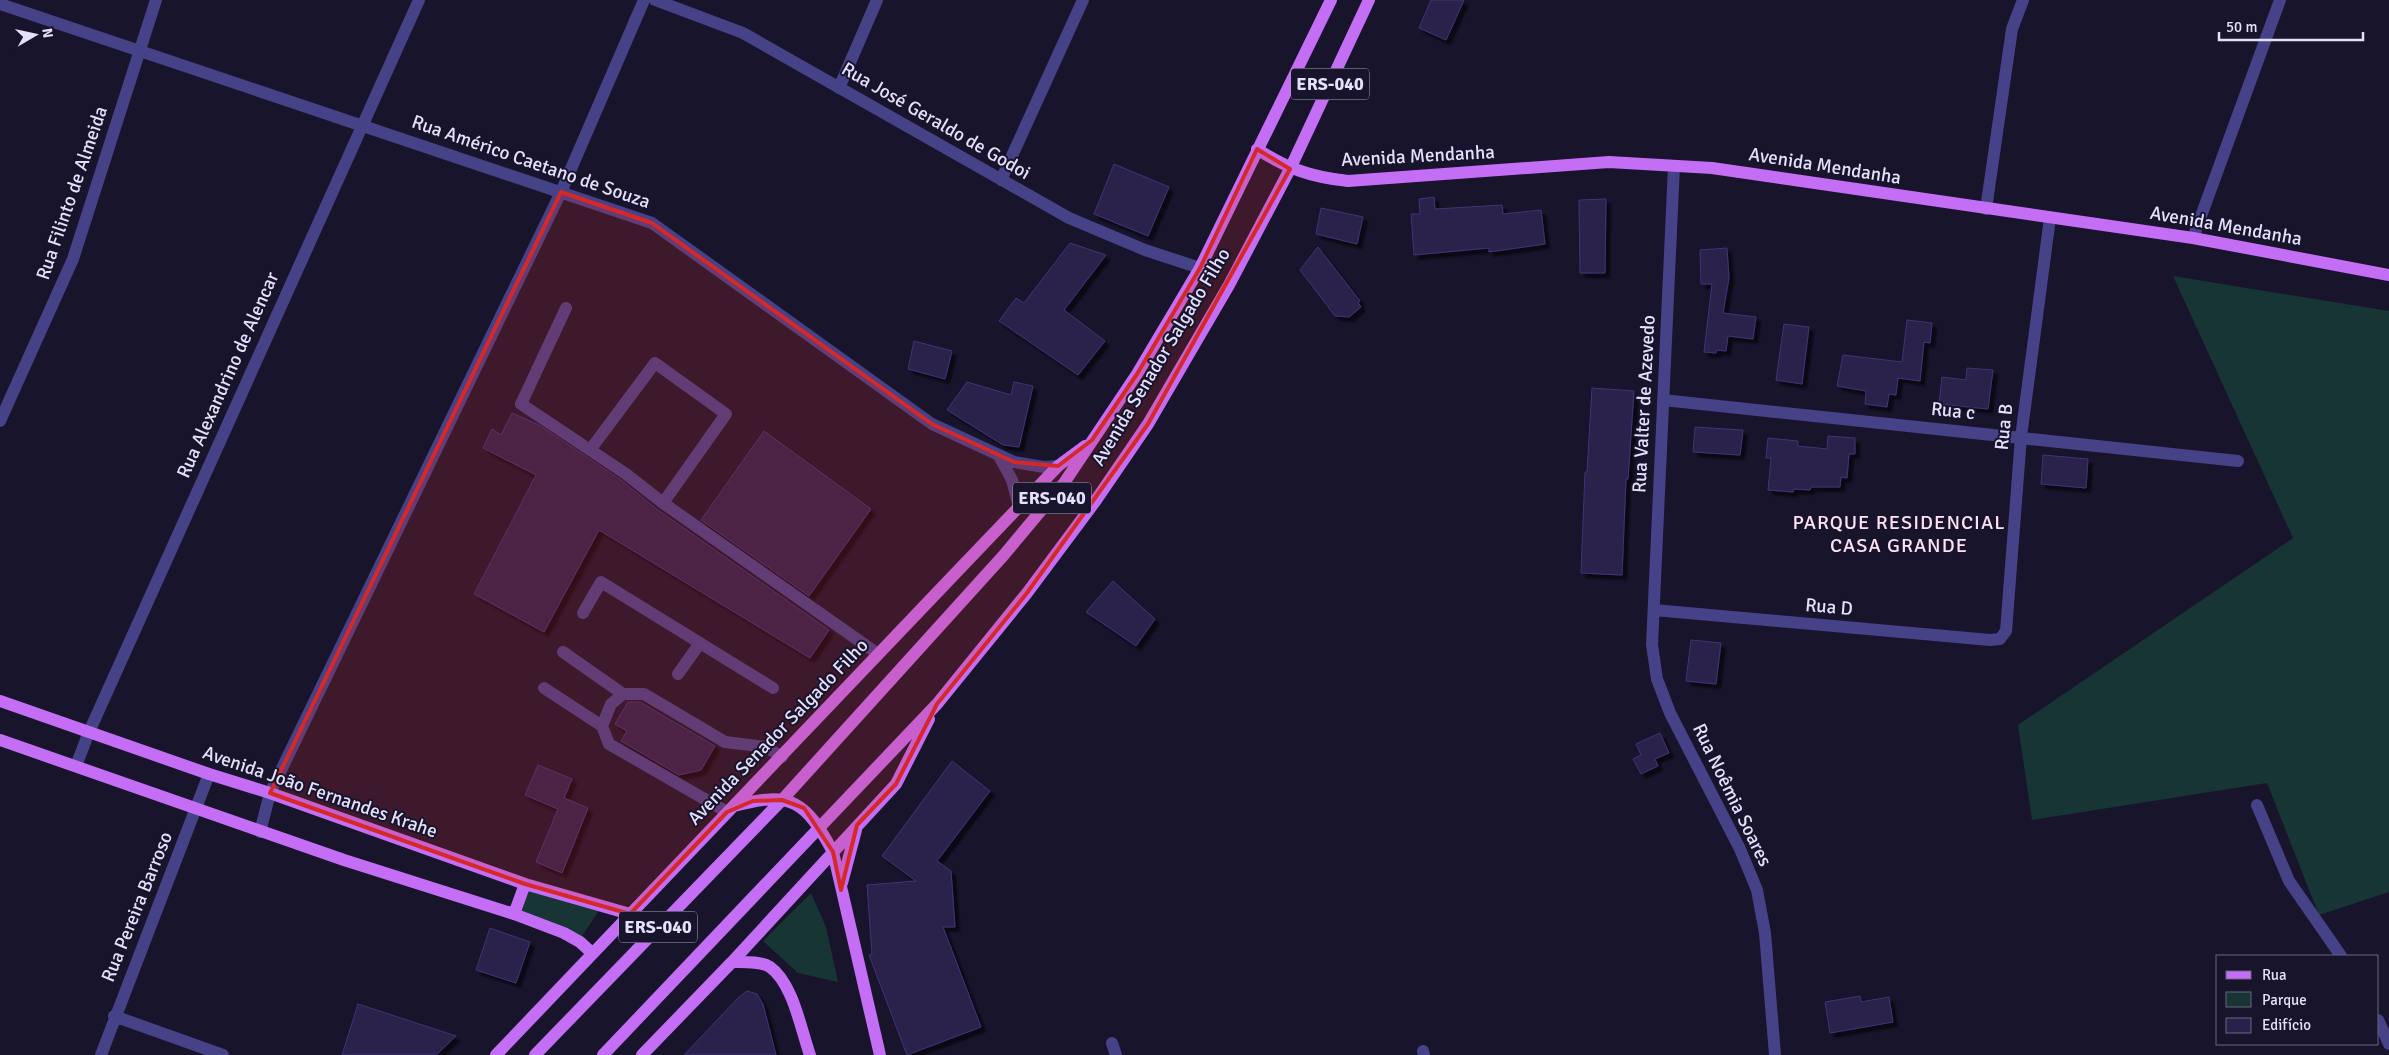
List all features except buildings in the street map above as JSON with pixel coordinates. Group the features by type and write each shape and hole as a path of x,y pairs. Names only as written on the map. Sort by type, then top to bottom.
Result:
{"main road":[{"name":"Avenida Senador Salgado Filho","path":"535,1055 782,800 1003,556 1064,483 1137,374 1200,268 1332,0"},
{"name":"Avenida Senador Salgado Filho","path":"603,1055 937,704 1027,593 1094,503 1148,424 1229,284 1290,169 1369,0"},
{"name":"Avenida Mendanha","path":"1257,149 1290,169 1319,178 1348,181 1609,162 1712,168 2193,238 2389,275"},
{"name":"Avenida Senador Salgado Filho","path":"496,1055 782,757 1018,507 1058,466 1092,440"},
{"name":"Avenida João Fernandes Krahe","path":"0,700 209,774 270,793 525,884 630,914"},
{"name":"Avenida Senador Salgado Filho","path":"642,1055 732,962 896,784 937,704"},
{"path":"0,740 260,832 514,914 564,933 580,942 592,953"},
{"path":"731,809 753,801 782,800 804,808 820,828 833,852 880,1055"},
{"path":"841,890 847,858 857,825"},
{"path":"514,914 525,884"},
{"path":"732,962 749,962 769,966 778,974 787,986 810,1055"}],"street":[{"name":"Rua Filinto de Almeida","path":"0,421 73,259 156,0"},
{"name":"Rua Alexandrino de Alencar","path":"76,766 89,732 361,125 419,0"},
{"path":"260,832 270,793 561,192 644,0"},
{"name":"Rua José Geraldo de Godoi","path":"655,0 742,33 1069,218 1145,250 1200,268"},
{"path":"839,88 878,0"},
{"path":"1001,180 1083,0"},
{"path":"1986,209 2012,29 2023,0"},
{"path":"2193,238 2280,0"},
{"name":"Rua Américo Caetano de Souza","path":"0,4 652,223 932,424 1000,456 1029,465 1058,466"},
{"name":"Rua Valter de Azevedo","path":"1652,645 1674,166"},
{"name":"Rua B","path":"2000,639 2006,631 2020,437 2050,218"},
{"path":"566,308 521,404 590,450 878,654"},
{"path":"590,450 655,363 726,414 663,503"},
{"name":"Rua c","path":"1663,400 2238,461"},
{"path":"1000,456 1012,480 1018,507"},
{"path":"583,613 600,582 773,688"},
{"name":"Rua D","path":"1654,610 1990,640 2000,639"},
{"path":"678,674 700,643"},
{"name":"Rua Noêmia Soares","path":"1652,645 1657,679 1670,713 1740,850 1757,890 1765,934 1775,1055"},
{"path":"563,652 623,694 644,694 725,742 766,747 782,757"},
{"path":"544,688 602,726 609,744 731,809"},
{"path":"602,726 611,704 623,694"},
{"name":"Rua Pereira Barroso","path":"101,1055 114,1016 209,774"},
{"path":"2257,806 2289,881 2340,955"},
{"path":"114,1016 223,1055"},
{"path":"2379,1022 2389,1044"}],"highlighted area":[{"path":"1257,149 1290,169 1148,424 1027,593 937,704 896,784 857,825 841,890 833,852 804,808 782,800 753,801 727,812 630,914 525,884 270,793 561,192 652,223 932,424 1014,462 1058,466 1092,440 1137,374 1200,268"}],"green space":[{"path":"2173,276 2389,311 2389,892 2319,915 2267,783 2032,820 2018,725 2293,538"},
{"path":"527,887 599,909 582,936 520,912"},
{"path":"811,893 826,927 838,982 798,973 763,941"}],"district":[{"name":"PARQUE RESIDENCIAL CASA GRANDE","path":"1899,534"}]}
